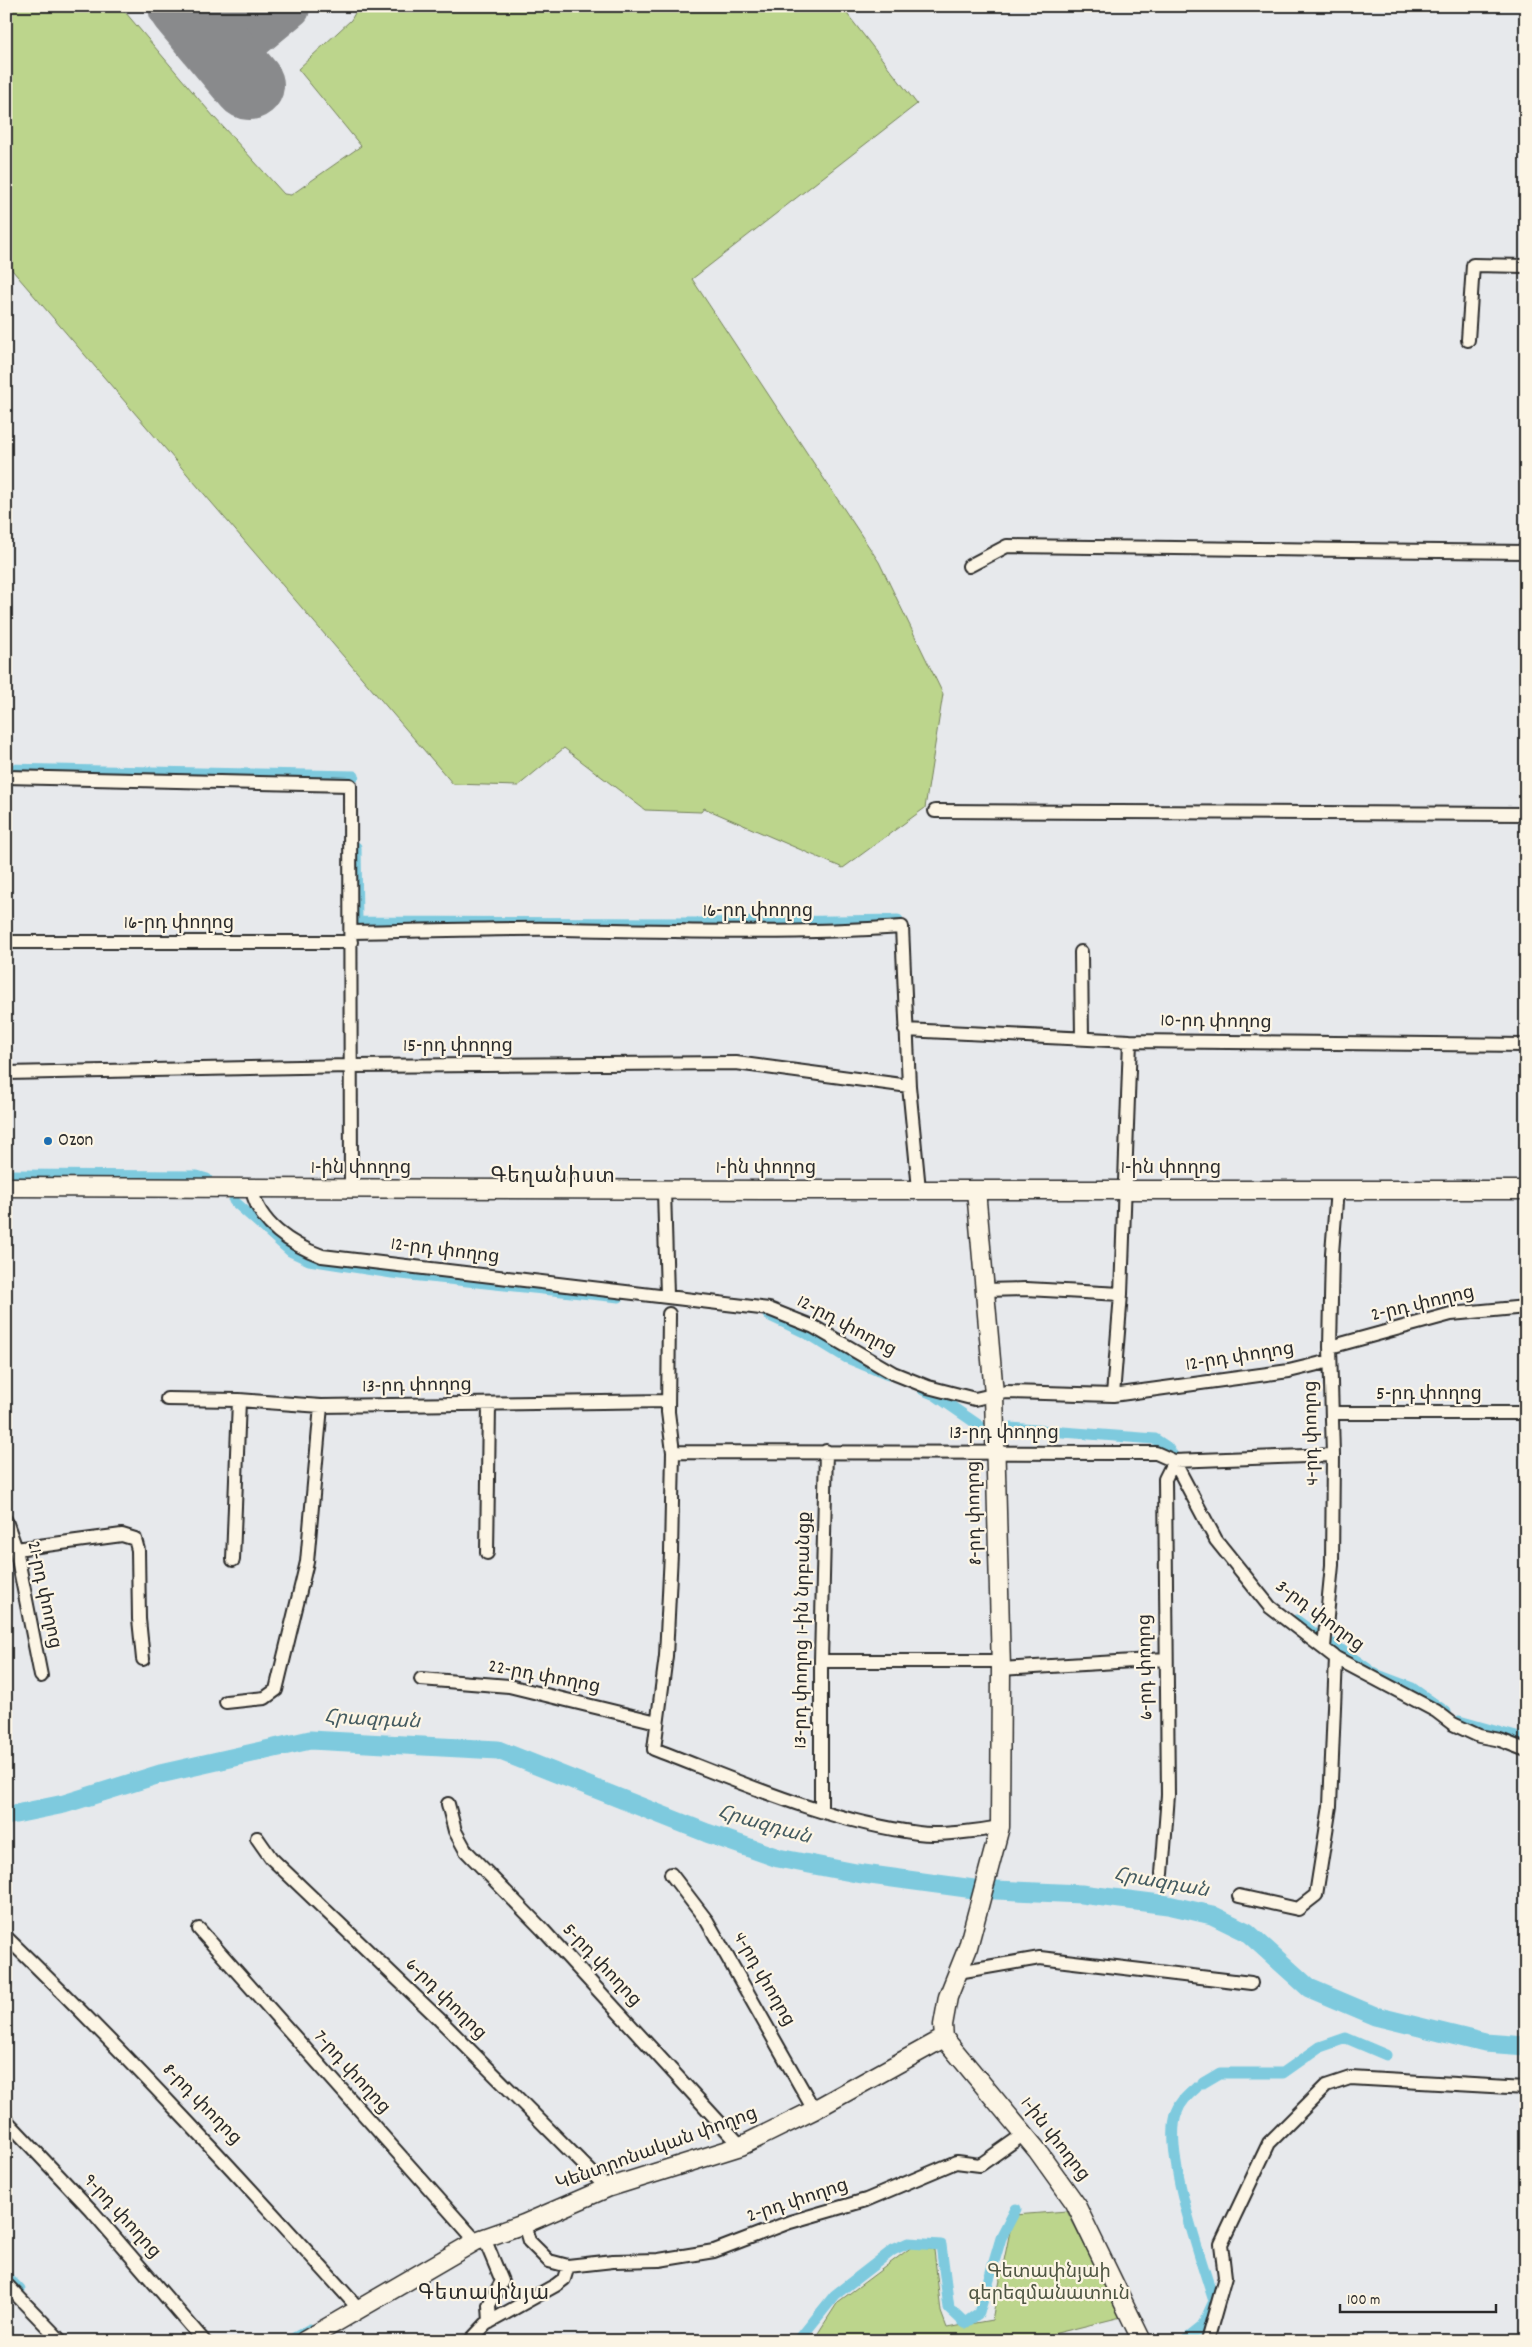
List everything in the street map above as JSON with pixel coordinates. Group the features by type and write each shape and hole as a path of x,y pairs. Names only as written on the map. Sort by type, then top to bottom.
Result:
{"main road":[{"name":"1-ին փողոց","path":"6,1187 252,1190 1526,1190"},
{"name":"8-րդ փողոց","path":"958,1972 968,1946 999,1830 1000,1665 994,1394 976,1190"},
{"path":"944,2038 943,2025 948,1997 958,1972"},
{"name":"1-ին փողոց","path":"944,2038 1024,2134 1075,2203 1142,2341"},
{"name":"Կենտրոնական փողոց","path":"304,2341 480,2239 524,2224 607,2188 741,2146 814,2110 944,2038"}],"street":[{"path":"1468,340 1473,265 1526,266"},
{"path":"969,566 1007,546 1526,552"},
{"path":"6,777 350,785 350,1190"},
{"path":"935,811 1526,814"},
{"name":"16-րդ փողոց","path":"6,942 351,937 563,929 775,931 902,927 909,1086 919,1189"},
{"path":"1081,952 1082,1038"},
{"name":"10-րդ փողոց","path":"906,1030 1130,1041 1526,1046"},
{"path":"1114,1396 1121,1294 1123,1190 1130,1041"},
{"name":"15-րդ փողոց","path":"6,1073 350,1066 736,1063 909,1086"},
{"name":"4-րդ փողոց","path":"1324,1647 1332,1565 1333,1454 1330,1347 1332,1253 1337,1189"},
{"name":"12-րդ փողոց","path":"252,1190 254,1200 265,1218 281,1234 302,1248 322,1256 667,1295 769,1309 814,1327 893,1373 928,1387 975,1399 1006,1392 1114,1396 1289,1371 1330,1361"},
{"path":"664,1190 667,1295"},
{"path":"985,1290 1026,1289 1121,1294"},
{"name":"2-րդ փողոց","path":"1330,1347 1451,1314 1526,1306"},
{"path":"668,1314 668,1401 673,1452 666,1656 654,1750 794,1803 920,1834 999,1830"},
{"name":"13-րդ փողոց","path":"167,1400 240,1400 321,1406 668,1401"},
{"path":"233,1560 240,1400"},
{"path":"487,1553 489,1405"},
{"path":"226,1702 265,1698 276,1690 307,1562 321,1406"},
{"name":"5-րդ փողոց","path":"1332,1413 1526,1413"},
{"name":"13-րդ փողոց","path":"673,1452 826,1451 1156,1454 1174,1461 1333,1454"},
{"name":"13-րդ փողոց 1-ին նրբանցք","path":"821,1810 821,1661 826,1451"},
{"name":"3-րդ փողոց","path":"1174,1461 1216,1540 1270,1607 1336,1658 1436,1710 1453,1724 1479,1736 1500,1740 1526,1750"},
{"name":"6-րդ փողոց","path":"1162,1874 1168,1795 1165,1479 1174,1461"},
{"name":"21-րդ փողոց","path":"6,1521 16,1549 41,1676"},
{"path":"16,1549 122,1535 135,1540 138,1550 139,1619 144,1659"},
{"path":"1240,1896 1298,1909 1316,1895 1330,1806 1336,1658"},
{"path":"821,1661 1000,1665 1166,1659"},
{"name":"22-րդ փողոց","path":"421,1679 509,1686 657,1722"},
{"name":"5-րդ փողոց","path":"448,1804 455,1832 466,1851 542,1930 741,2146"},
{"name":"6-րդ փողոց","path":"257,1838 271,1858 438,2018 607,2188"},
{"name":"4-րդ փողոց","path":"671,1874 707,1921 814,2110"},
{"name":"7-րդ փողոց","path":"199,1929 480,2239"},
{"name":"8-րդ փողոց","path":"6,1937 67,1996 223,2158 359,2309"},
{"path":"958,1972 1040,1958 1251,1983"},
{"path":"1207,2341 1226,2276 1221,2244 1269,2143 1326,2086 1350,2078 1526,2088"},
{"name":"9-րդ փողոց","path":"6,2120 92,2211 204,2341"},
{"name":"2-րդ փողոց","path":"524,2224 529,2241 549,2261 568,2266 613,2261 659,2260 714,2251 790,2222 866,2200 956,2162 980,2165 1024,2134"},
{"path":"480,2239 502,2281 489,2305 490,2322"},
{"path":"470,2341 490,2322 564,2279 568,2266"},
{"path":"6,2284 61,2341"}],"green space":[{"path":"6,6 120,6 214,117 284,194 291,195 361,146 298,69 351,20 359,6 841,6 917,104 692,279 879,562 943,694 925,808 843,868 704,808 701,812 645,810 564,748 518,786 453,784 6,263"},
{"name":"Գետափնյաի գերեզմանատուն","path":"1067,2211 1121,2317 1025,2341 813,2341 838,2302 913,2246 934,2250 941,2312 947,2328 992,2320 1012,2221 1015,2215"}],"waterway":[{"path":"6,769 354,776"},
{"path":"356,847 357,922 699,923 898,920"},
{"path":"6,1175 197,1176 207,1179"},
{"path":"234,1201 290,1251 309,1260 392,1273 619,1297"},
{"path":"768,1315 806,1333 847,1358 888,1375"},
{"path":"923,1390 935,1395 980,1426"},
{"path":"1010,1428 1155,1439 1167,1447 1174,1457"},
{"path":"1296,1620 1319,1637"},
{"path":"1333,1644 1375,1674 1412,1688 1446,1712"},
{"path":"1459,1721 1516,1737 1526,1743"},
{"name":"Հրազդան","path":"6,1816 64,1804 160,1774 310,1740 498,1750 707,1833 778,1858 856,1873 974,1889 1081,1894 1168,1905 1212,1915 1247,1932 1309,1988 1375,2016 1485,2043 1526,2046"},
{"path":"1203,2083 1220,2073 1283,2073 1320,2047 1346,2038 1386,2055"},
{"path":"1187,2339 1202,2327 1214,2301 1185,2205 1175,2152 1174,2129 1177,2112 1183,2101 1196,2088"},
{"path":"798,2341 835,2295 893,2250 908,2243 941,2245 949,2308 965,2323 979,2313 1001,2238 1016,2209"},
{"path":"6,2276 20,2290"},
{"path":"289,2341 310,2329"}],"taxiway":[{"path":"197,6 233,17 256,17 292,6"},
{"path":"231,64 295,11"}],"runway":[{"path":"183,6 249,85"}],"place":[{"name":"Ozon","path":"48,1141"}],"district":[{"name":"Գեղանիստ","path":"553,1178"},
{"name":"Գետափնյա","path":"484,2295"}]}
